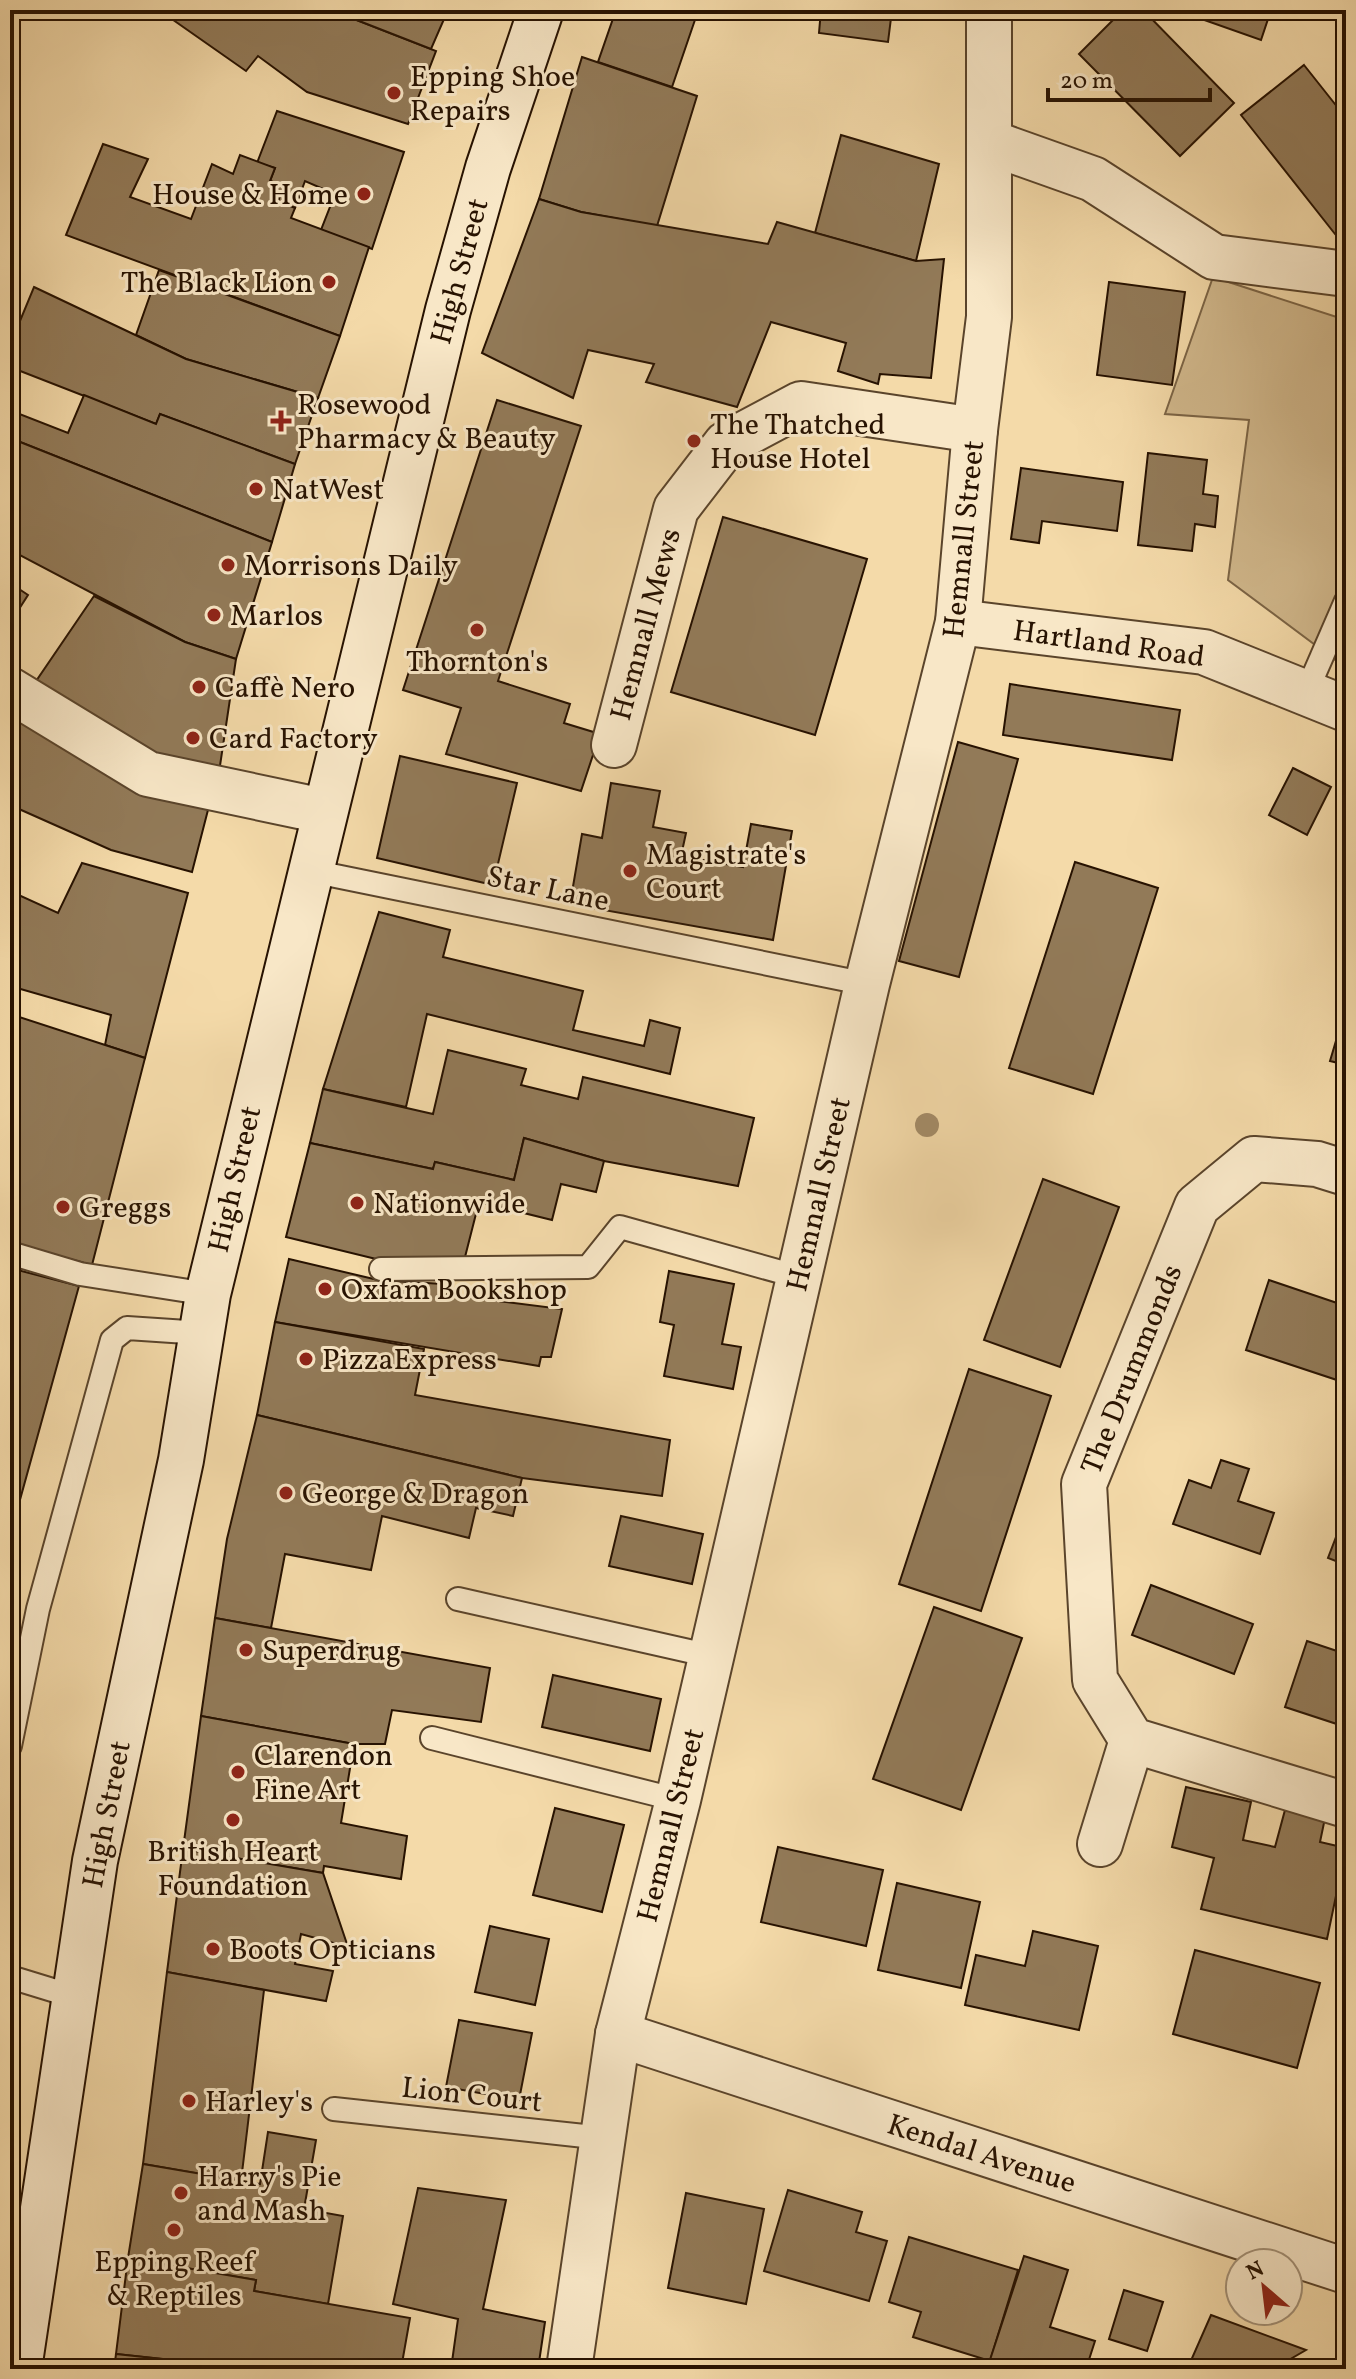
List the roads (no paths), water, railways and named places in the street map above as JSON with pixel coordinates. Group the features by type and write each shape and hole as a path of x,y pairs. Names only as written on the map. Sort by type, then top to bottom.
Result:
{"street":[{"name":"High Street","path":"19,2369 72,1996 95,1861 181,1460 205,1314 323,811 448,310 488,168 541,10"},
{"name":"Hemnall Street","path":"569,2369 618,2034 678,1800 867,984 958,622 975,430 989,317 989,10"},
{"path":"989,142 1093,179 1214,257 1346,274"},
{"name":"Hemnall Mews","path":"614,745 676,509 726,444 801,404 975,430"},
{"name":"Hartland Road","path":"958,622 1204,652 1346,709"},
{"path":"10,690 148,774 323,811"},
{"name":"The Drummonds","path":"1132,1740 1095,1680 1084,1484 1197,1206 1254,1159 1317,1164 1346,1173"},
{"path":"1100,1844 1132,1740 1346,1805"},
{"name":"Kendal Avenue","path":"618,2034 1346,2271"}],"lane":[{"path":"1306,693 1346,601"},
{"name":"Star Lane","path":"311,871 867,984"},
{"path":"381,1269 588,1267 620,1227 799,1277"},
{"path":"10,1253 205,1314"},
{"path":"10,1746 38,1609 112,1340 127,1328 205,1314"},
{"path":"458,1599 711,1656"},
{"path":"432,1738 678,1800"},
{"path":"10,1977 72,1996"},
{"name":"Lion Court","path":"334,2109 603,2138"}],"place":[{"name":"Epping Shoe Repairs","path":"394,93"},
{"name":"House & Home","path":"364,194"},
{"name":"The Black Lion","path":"329,282"},
{"name":"Rosewood Pharmacy & Beauty","path":"281,421"},
{"name":"The Thatched House Hotel","path":"694,441"},
{"name":"NatWest","path":"256,489"},
{"name":"Morrisons Daily","path":"228,565"},
{"name":"Marlos","path":"214,615"},
{"name":"Thornton's","path":"477,630"},
{"name":"Caffè Nero","path":"199,687"},
{"name":"Card Factory","path":"193,738"},
{"name":"Magistrate's Court","path":"630,871"},
{"name":"Nationwide","path":"357,1203"},
{"name":"Greggs","path":"63,1207"},
{"name":"Oxfam Bookshop","path":"325,1289"},
{"name":"PizzaExpress","path":"306,1359"},
{"name":"George & Dragon","path":"286,1493"},
{"name":"Superdrug","path":"246,1650"},
{"name":"Clarendon Fine Art","path":"238,1772"},
{"name":"British Heart Foundation","path":"233,1820"},
{"name":"Boots Opticians","path":"213,1949"},
{"name":"Harley's","path":"189,2101"},
{"name":"Harry's Pie and Mash","path":"181,2193"},
{"name":"Epping Reef & Reptiles","path":"174,2230"}]}
